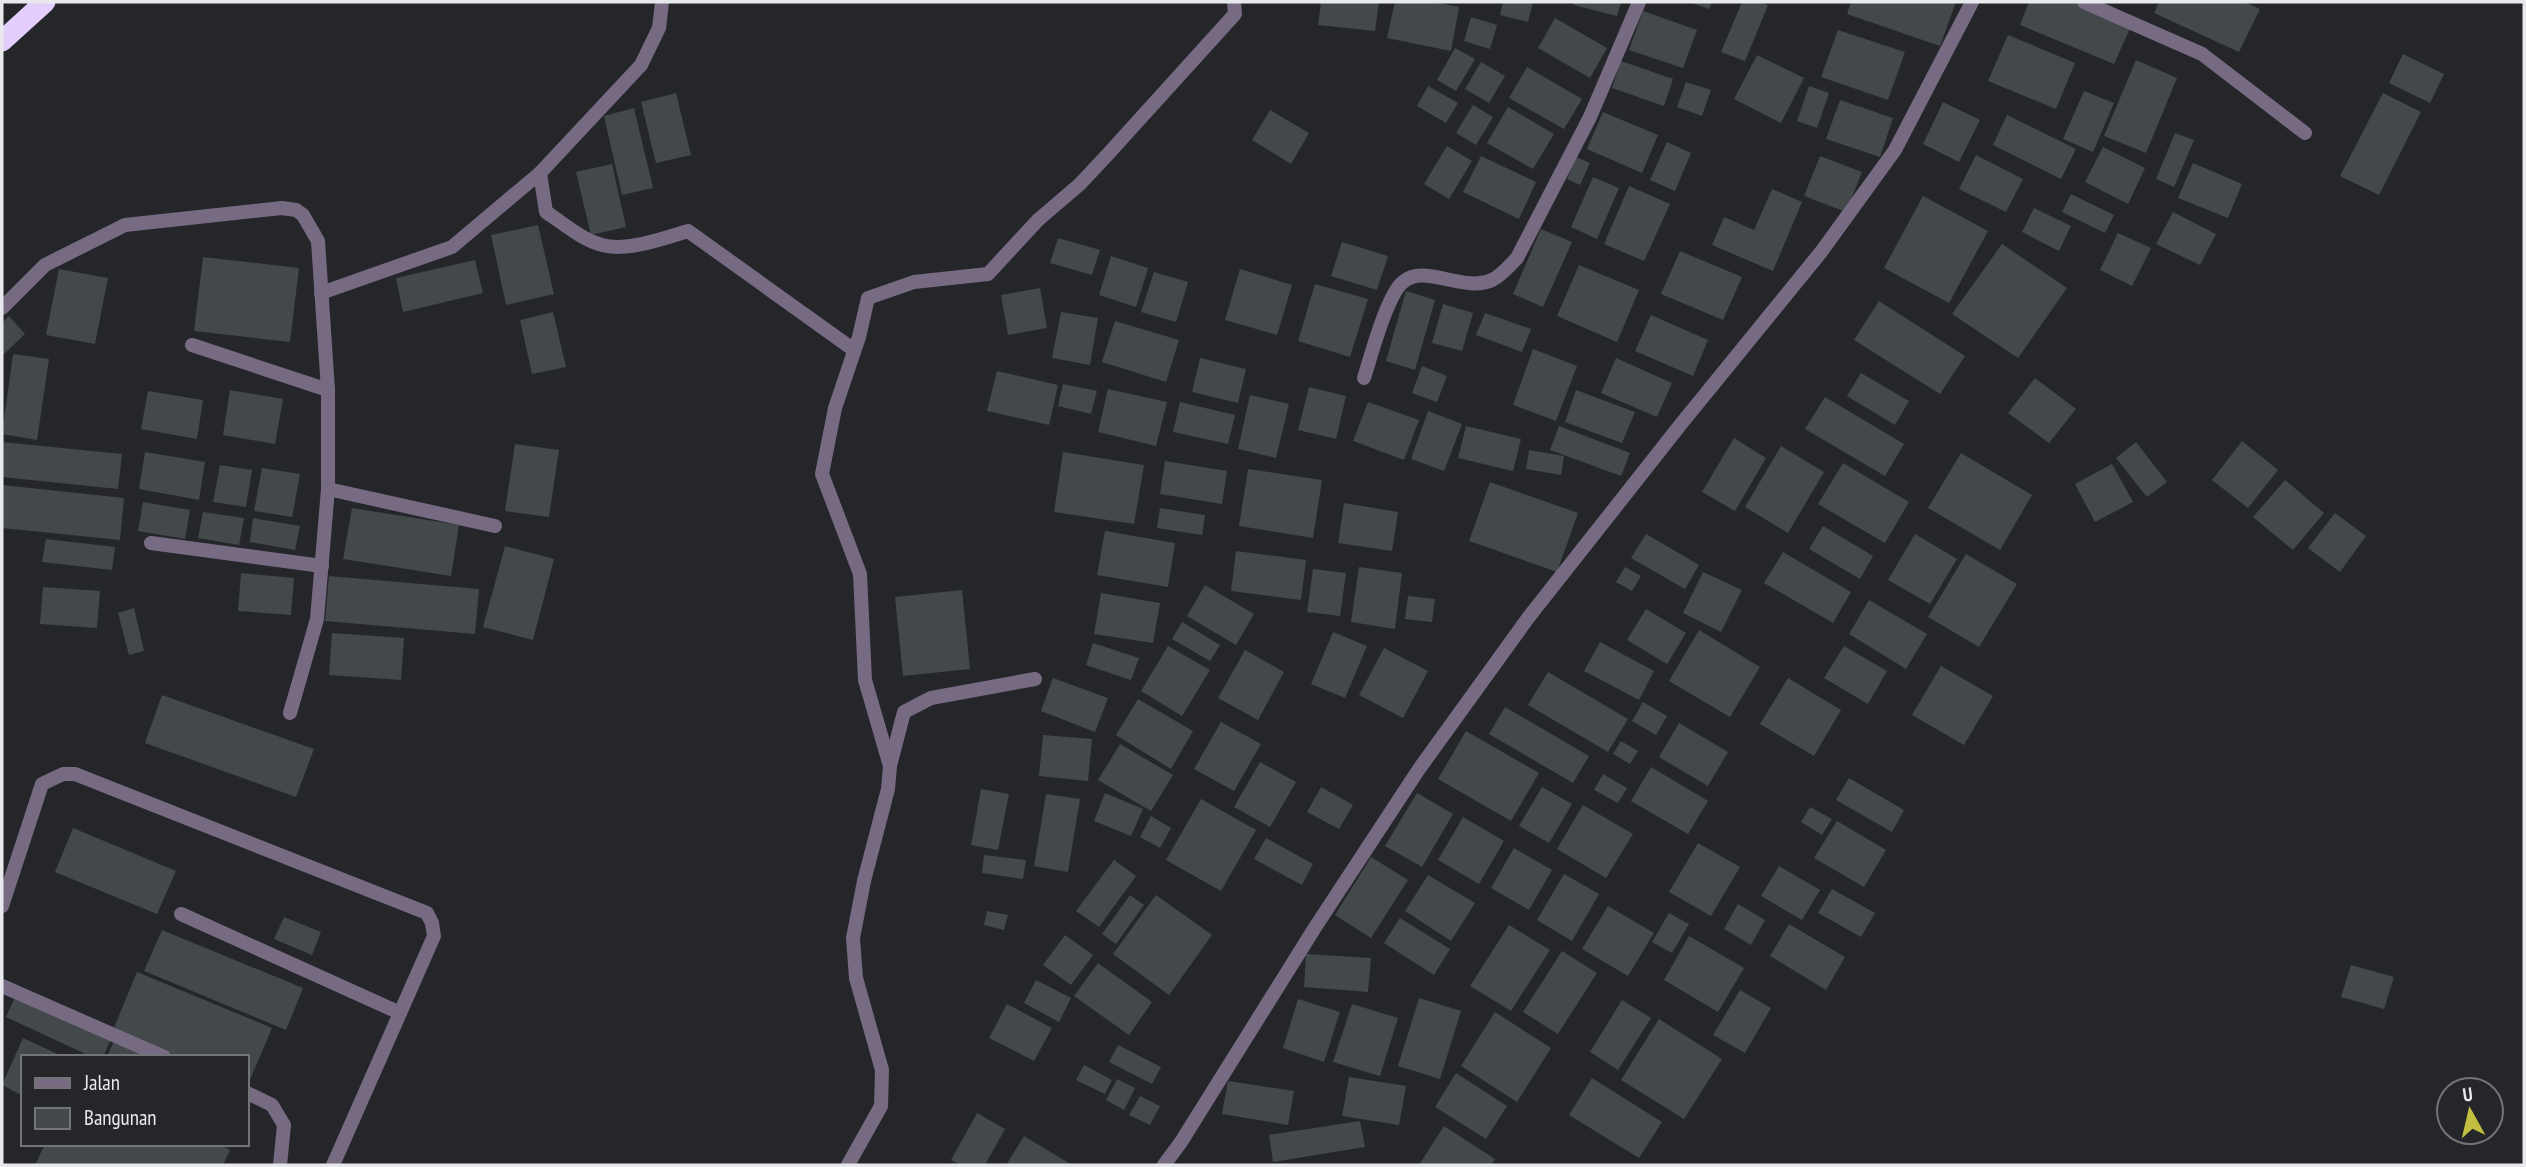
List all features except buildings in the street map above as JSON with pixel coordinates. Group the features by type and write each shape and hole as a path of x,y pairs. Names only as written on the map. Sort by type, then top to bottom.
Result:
{"highway":[{"path":"2,41 45,2"}],"street":[{"path":"321,293 452,247 540,173 641,65 659,28 663,2"},
{"path":"890,766 865,680 860,574 822,474 835,408 859,337 868,298 914,282 988,274 1038,220 1080,184 1235,14 1234,2"},
{"path":"1364,378 1392,297 1401,283 1408,278 1432,275 1447,281 1476,284 1503,273 1517,258 1590,117 1639,2"},
{"path":"1164,1165 1314,929 1427,758 1528,618 1821,253 1895,150 1972,2"},
{"path":"2084,2 2202,54 2305,133"},
{"path":"540,173 546,212 584,237 604,246 644,244 688,231 854,350"},
{"path":"2,308 45,265 125,225 282,208 296,210 303,215 318,241 328,390 328,489 317,619 290,713"},
{"path":"192,345 328,390"},
{"path":"328,489 495,526"},
{"path":"151,543 323,566"},
{"path":"848,1165 881,1106 881,1070 856,978 853,938 904,712 931,698 1035,679"},
{"path":"2,906 42,784 63,774 75,774 427,913 434,936 333,1165"},
{"path":"181,914 400,1013"},
{"path":"2,986 159,1055"},
{"path":"248,1093 272,1105 284,1125 280,1165"}]}
